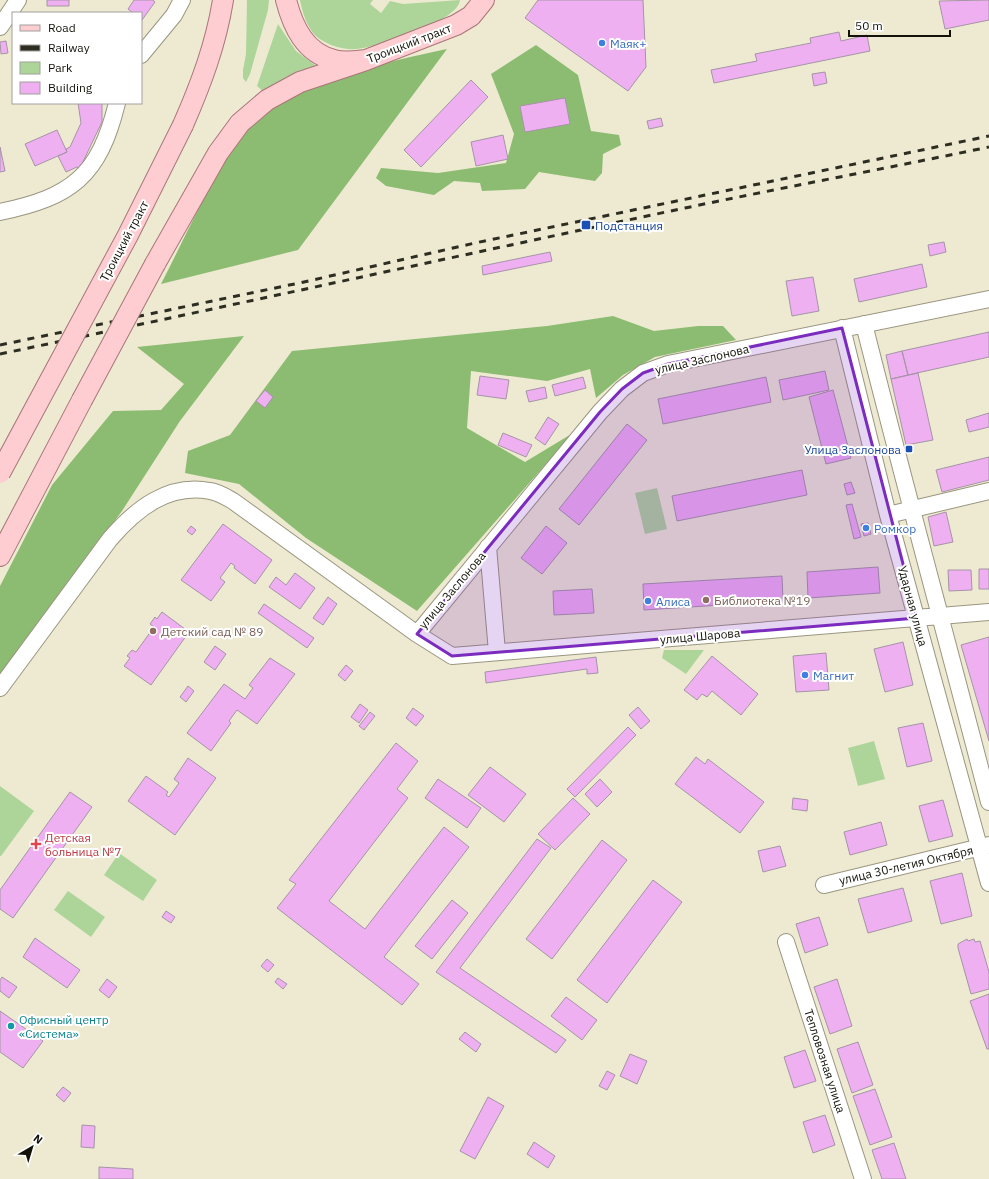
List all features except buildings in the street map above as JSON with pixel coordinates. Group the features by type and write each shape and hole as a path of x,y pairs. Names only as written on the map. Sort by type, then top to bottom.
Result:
{"main road":[{"name":"Троицкий тракт","path":"0,473 128,235 183,125 209,59 219,26 223,0"},
{"name":"Троицкий тракт","path":"286,0 291,19 299,35 311,49 335,61 366,60 456,25 471,16 484,0"},
{"path":"0,556 155,264 218,153 240,123 267,100 300,82 366,60"}],"street":[{"path":"0,27 18,0"},
{"path":"142,54 174,15 182,0"},
{"path":"0,212 27,206 52,197 78,181 95,159 112,122 117,104"},
{"name":"улица Заслонова","path":"417,634 600,412 622,389 643,373 668,364 989,299"},
{"name":"Ударная улица","path":"864,324 911,510 941,615 989,802"},
{"name":"Ударная улица","path":"842,328 888,515 984,846 989,883"},
{"name":"улица Шарова","path":"0,688 124,522 139,509 153,501 172,493 192,489 212,491 233,501 417,634 452,656 989,612"},
{"path":"888,515 989,491"},
{"name":"улица Заслонова","path":"488,547 497,652"},
{"name":"улица 30-летия Октября","path":"824,885 984,846"},
{"name":"Тепловозная улица","path":"786,942 863,1179"}],"highlighted area":[{"path":"842,328 917,618 452,656 417,634 600,412 622,389 643,373 668,364"}],"green space":[{"path":"247,0 269,0 268,10 250,74 246,82 243,78 243,70 246,54"},
{"path":"300,0 373,0 370,4 381,13 390,1 403,4 460,0 456,8 446,17 431,25 397,39 366,48 351,49 340,48 316,36 308,24"},
{"path":"278,24 296,51 319,68 264,92 257,86"},
{"path":"536,45 578,75 591,131 619,135 621,145 603,154 602,173 595,181 539,172 525,189 482,191 480,183 454,181 434,195 386,186 376,178 381,168 438,173 506,163 514,134 491,74"},
{"path":"447,49 298,250 161,284 202,201 228,154 241,135 261,116 284,101 309,88 336,77 393,61"},
{"path":"613,316 654,331 698,326 723,326 736,340 655,357 623,375 596,398 590,369 547,381 471,371 467,428 525,462 573,433 417,611 306,538 239,484 185,473 188,451 230,435 292,351 547,326"},
{"path":"244,336 180,421 122,511 0,676 0,586 52,485 113,411 161,410 184,384 137,347"},
{"path":"657,488 667,529 645,534 635,493"},
{"path":"664,650 704,650 686,674 662,658"},
{"path":"874,741 885,779 858,786 848,748"},
{"path":"0,786 34,811 1,856 0,856"},
{"path":"119,853 157,880 143,901 104,875"},
{"path":"68,891 105,917 91,937 54,910"}],"railway":[{"path":"0,345 304,282 475,243 989,136"},
{"path":"0,354 685,208 989,147"}],"place":[{"name":"Маяк+","path":"602,43"},
{"name":"Подстанция","path":"586,225"},
{"name":"Улица Заслонова","path":"909,449"},
{"name":"Ромкор","path":"866,528"},
{"name":"Библиотека №19","path":"706,600"},
{"name":"Алиса","path":"648,601"},
{"name":"Детский сад № 89","path":"153,631"},
{"name":"Магнит","path":"805,675"},
{"name":"Детская больница №7","path":"36,844"},
{"name":"Офисный центр «Система»","path":"11,1026"}]}
